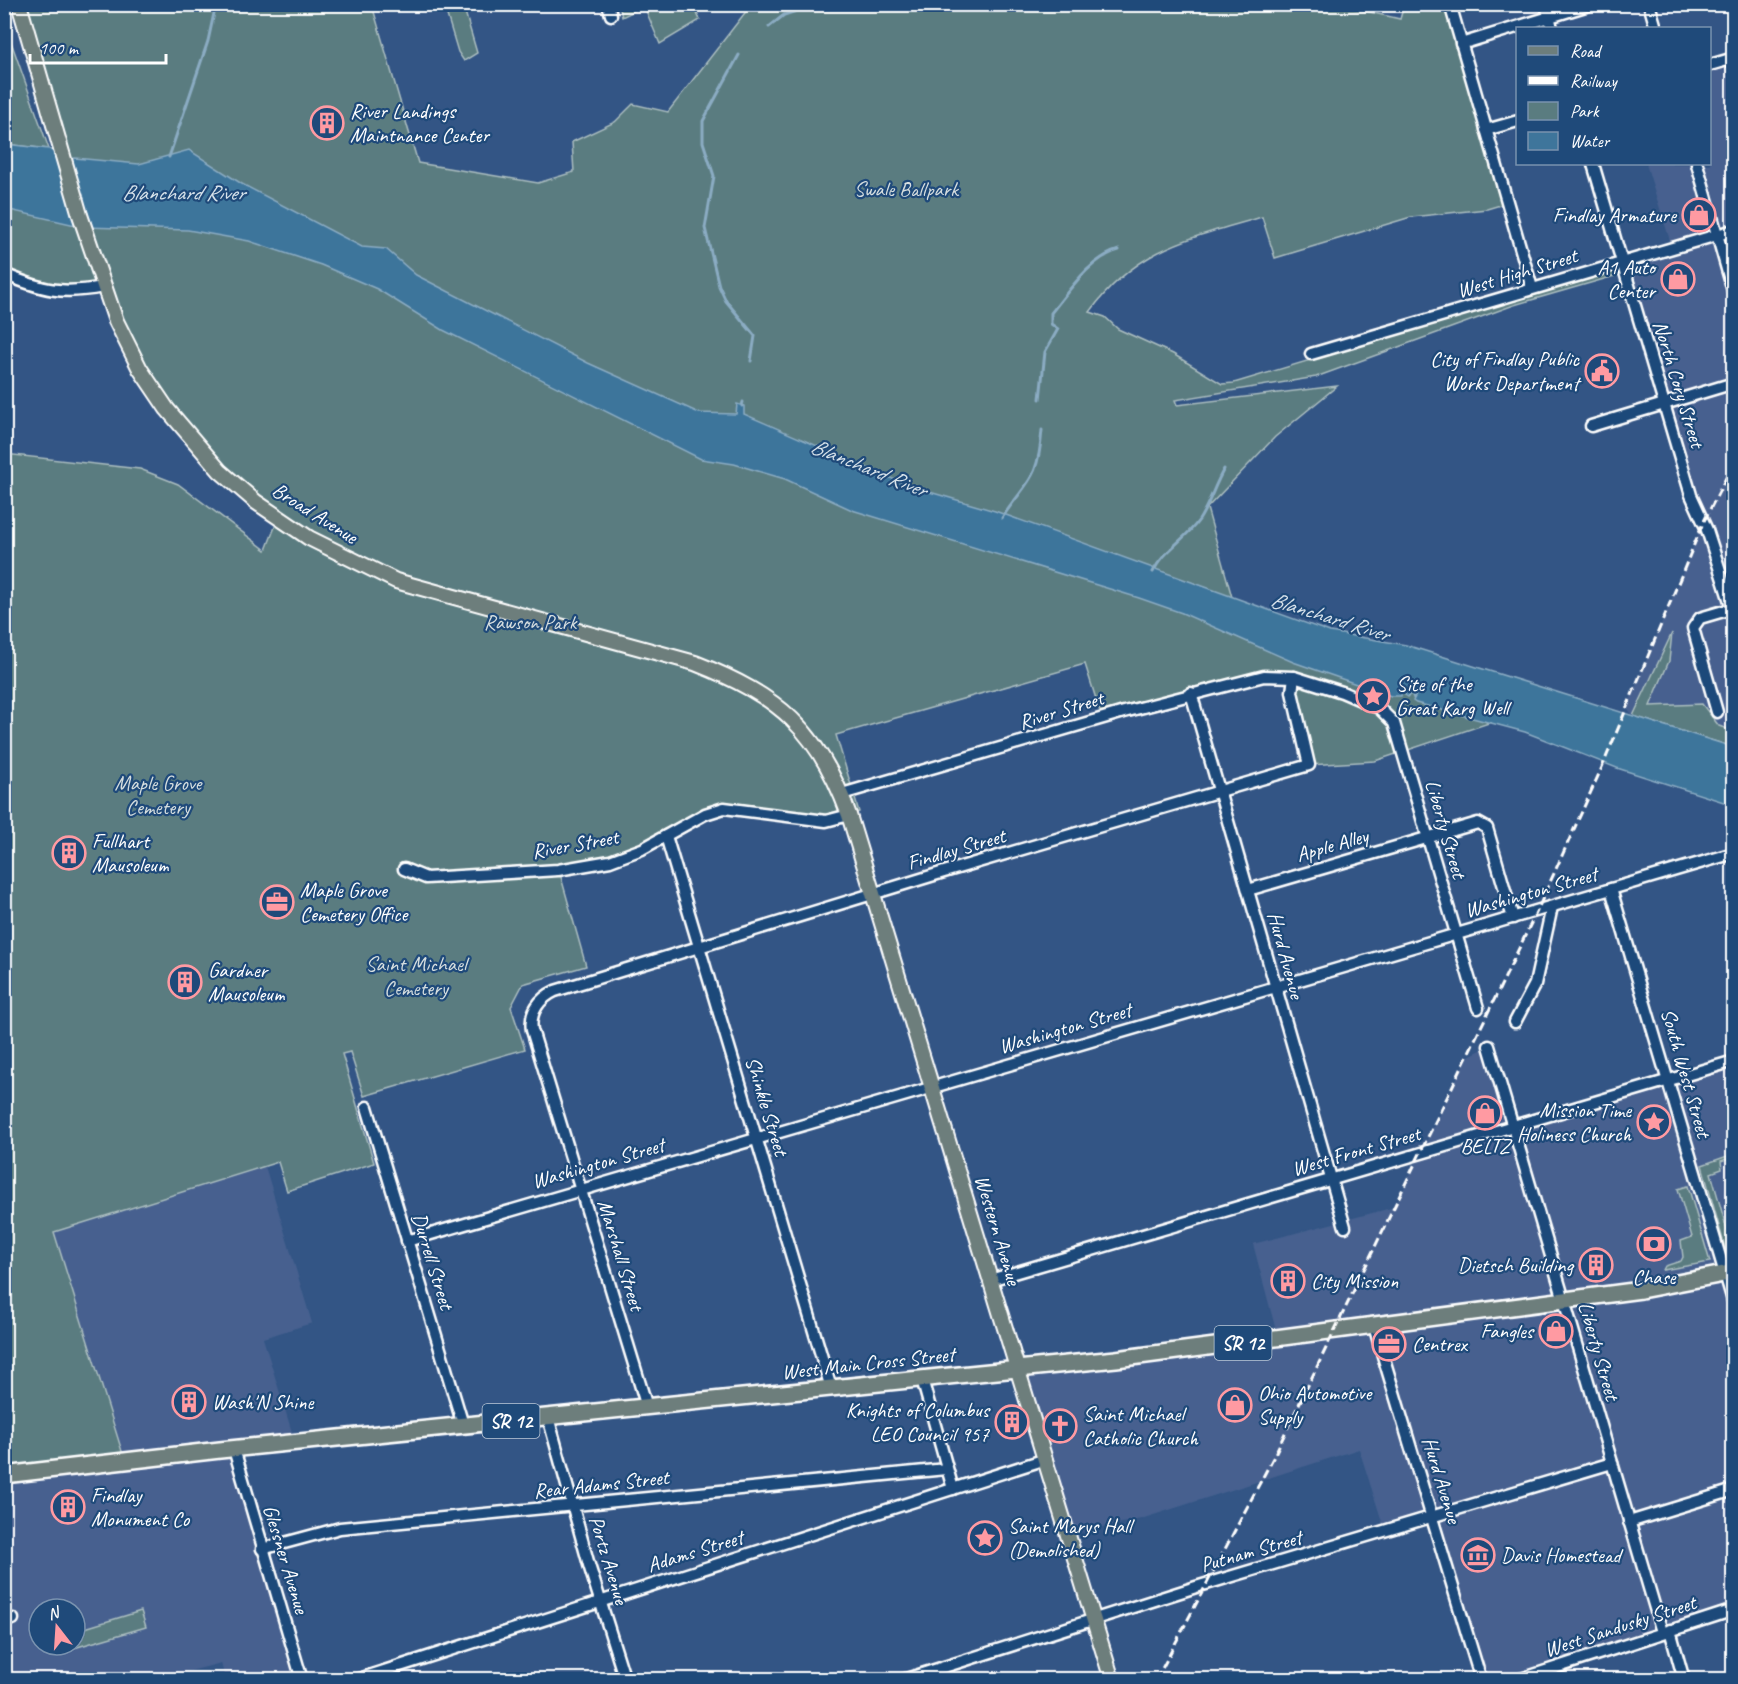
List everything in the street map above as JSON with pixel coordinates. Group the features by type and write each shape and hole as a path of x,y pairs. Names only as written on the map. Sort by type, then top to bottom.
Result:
{"highway":[{"name":"West Main Cross Street","path":"4,1475 463,1425 1018,1369 1374,1326 1655,1288 1729,1274"}],"main road":[{"name":"Broad Avenue","path":"20,4 103,287 127,345 167,409 220,471 278,519 349,560 396,581 695,663 740,681 769,699 805,732 829,766 842,794"},
{"name":"Western Avenue","path":"842,794 1112,1680"}],"street":[{"path":"1450,4 1532,288"},
{"path":"1546,4 1552,27"},
{"path":"1516,27 1592,4"},
{"path":"1649,4 1656,27"},
{"path":"1461,44 1516,27"},
{"path":"1711,65 1734,58"},
{"path":"1486,130 1516,122"},
{"name":"North Cory Street","path":"1593,165 1692,495 1707,530 1733,610"},
{"path":"1697,165 1719,234 1734,294"},
{"name":"West High Street","path":"1311,354 1734,230"},
{"path":"4,274 40,287 61,291 74,292 103,287"},
{"path":"1591,426 1734,383"},
{"path":"1717,712 1693,632 1696,621 1733,610"},
{"name":"River Street","path":"842,794 1191,693 1264,676 1294,677"},
{"name":"Liberty Street","path":"1294,677 1379,708 1390,717 1397,730 1479,1008"},
{"name":"Findlay Street","path":"534,1010 543,999 555,991 874,893 1309,765 1292,692 1294,677"},
{"name":"Hurd Avenue","path":"1191,693 1274,988 1346,1227"},
{"name":"River Street","path":"404,869 426,878 567,869 623,857 705,814 724,808 826,821 849,815"},
{"name":"Apple Alley","path":"1248,890 1478,823 1487,828 1513,918"},
{"name":"Shinkle Street","path":"666,836 831,1388"},
{"name":"Washington Street","path":"407,1240 1734,853"},
{"name":"South West Street","path":"1611,889 1729,1274 1734,1304"},
{"path":"1515,1022 1534,984 1552,907"},
{"name":"Marshall Street","path":"534,1010 532,1030 646,1407"},
{"name":"Liberty Street","path":"1489,1046 1629,1522 1684,1680"},
{"name":"West Front Street","path":"990,1280 1734,1061"},
{"name":"Durrell Street","path":"367,1107 463,1425"},
{"name":"Hurd Avenue","path":"1374,1326 1481,1680"},
{"path":"922,1379 953,1490"},
{"name":"Portz Avenue","path":"548,1417 625,1680"},
{"name":"Glessner Avenue","path":"234,1449 302,1680"},
{"name":"Adams Street","path":"356,1680 1046,1460"},
{"name":"Putnam Street","path":"903,1680 1611,1463"},
{"name":"Rear Adams Street","path":"262,1549 340,1528 946,1469"},
{"path":"1629,1522 1734,1490"},
{"name":"West Sandusky Street","path":"1518,1680 1734,1610"}],"shaded area":[{"path":"1733,58 1733,747 1633,716 1627,707 1703,523 1622,262 1672,247 1646,165 1711,165 1711,65"},
{"path":"1489,1046 1513,1126 1733,1061 1733,1611 1520,1679 1481,1679 1433,1517 1385,1531 1359,1449 1141,1519 1069,1534 1018,1369 1278,1338 1253,1244 1395,1207 1467,1057"},
{"path":"265,1166 312,1323 263,1338 295,1442 235,1449 302,1679 225,1679 221,1663 160,1679 5,1679 4,1475 125,1461 54,1232"}],"green space":[{"path":"1335,4 1400,19 1404,5 1450,5 1507,203 1487,209 1411,217 1275,258 1262,217 1188,239 1146,259 1108,290 1090,312 1105,317 1118,329 1173,354 1222,384 1234,383 1623,266 1625,273 1514,305 1316,377 1175,400 1177,405 1337,386 1275,437 1207,508 1232,597 1230,608 1489,723 1375,761 1309,765 1288,676 1102,718 1085,664 836,735 859,812 832,820 724,808 642,849 559,870 586,966 523,984 511,1007 525,1049 364,1096 350,1052 342,1054 374,1163 287,1191 278,1162 54,1232 125,1461 5,1475 5,454 140,469 178,484 266,550 278,519 201,451 151,387 103,287 74,292 5,273 4,174 70,180 19,5 372,5 418,163 538,183 574,172 572,142 615,122 633,104 668,112 751,5"},
{"path":"444,5 463,5 477,53 464,61 458,52"},
{"path":"619,5 693,5 700,20 660,44 644,6 622,17"},
{"path":"4,22 49,149 5,144"},
{"path":"1672,633 1669,661 1650,706 1702,704 1719,726 1733,731 1733,747 1633,716"},
{"path":"1733,1154 1733,1157 1721,1161 1722,1169 1711,1173 1727,1230 1733,1229 1733,1257 1726,1251 1702,1165"},
{"path":"1688,1186 1710,1262 1663,1270 1665,1266 1681,1261 1683,1257 1681,1241 1692,1237 1678,1189"},
{"path":"141,1611 146,1627 87,1644 87,1627"}],"water":[{"name":"Blanchard River","path":"5,144 49,149 65,160 75,158 139,164 189,150 242,184 362,247 386,249 416,275 588,363 699,413 736,414 737,404 744,406 744,414 909,486 995,511 1330,632 1406,645 1733,747 1733,805 1617,768 1525,732 1416,703 1413,701 1417,693 1413,698 1411,693 1408,697 1405,695 1407,689 1402,688 1401,696 1391,696 1293,662 1182,613 852,510 785,479 734,464 701,459 443,330 377,289 321,265 249,241 188,230 84,227 5,209"}],"waterway":[{"path":"169,157 208,41 216,4"},
{"path":"769,27 784,15 818,4"},
{"path":"739,55 703,121 703,142 714,176 705,228 719,286 726,301 755,336 751,361"},
{"path":"1040,399 1045,352 1058,329 1051,324 1051,313 1089,268 1108,254 1119,250"},
{"path":"742,406 743,402"},
{"path":"1002,518 1030,479 1038,460 1042,430"},
{"path":"1153,572 1199,520 1224,469"}],"railway":[{"path":"1156,1680 1273,1458 1537,911 1603,765 1703,523 1734,462"}],"place":[{"name":"River Landings Maintnance Center","path":"327,123"},
{"name":"Findlay Armature","path":"1699,215"},
{"name":"A1 Auto Center","path":"1678,279"},
{"name":"City of Findlay Public Works Department","path":"1602,371"},
{"name":"Site of the Great Karg Well","path":"1373,696"},
{"name":"Fullhart Mausoleum","path":"69,853"},
{"name":"Maple Grove Cemetery Office","path":"277,902"},
{"name":"Gardner Mausoleum","path":"185,982"},
{"name":"BELTZ","path":"1485,1113"},
{"name":"Mission Time Holiness Church","path":"1654,1122"},
{"name":"Chase","path":"1654,1244"},
{"name":"Dietsch Building","path":"1596,1265"},
{"name":"City Mission","path":"1288,1281"},
{"name":"Fangles","path":"1556,1331"},
{"name":"Centrex","path":"1389,1344"},
{"name":"Wash'N Shine","path":"189,1402"},
{"name":"Ohio Automotive Supply","path":"1235,1405"},
{"name":"Knights of Columbus LEO Council 957","path":"1012,1422"},
{"name":"Saint Michael Catholic Church","path":"1060,1426"},
{"name":"Findlay Monument Co","path":"68,1507"},
{"name":"Saint Marys Hall (Demolished)","path":"985,1538"},
{"name":"Davis Homestead","path":"1478,1555"}],"park label":[{"name":"Swale Ballpark","path":"906,189"},
{"name":"Rawson Park","path":"530,622"},
{"name":"Maple Grove Cemetery","path":"158,795"},
{"name":"Saint Michael Cemetery","path":"416,976"}]}
